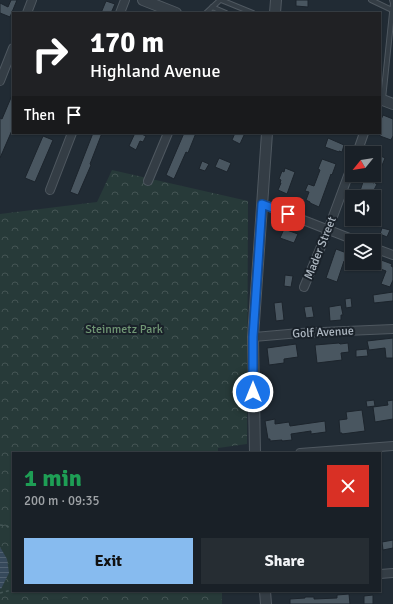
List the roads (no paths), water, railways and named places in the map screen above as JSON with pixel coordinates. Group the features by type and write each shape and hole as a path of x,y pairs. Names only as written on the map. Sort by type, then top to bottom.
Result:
{"street":[{"path":"27,12 32,0"},
{"path":"120,12 125,0"},
{"path":"143,0 173,12"},
{"path":"275,12 276,0"},
{"path":"0,81 12,51"},
{"path":"382,100 393,104"},
{"path":"50,190 72,134"},
{"path":"148,182 168,134"},
{"path":"255,452 253,337 267,134"},
{"path":"359,146 364,134"},
{"name":"Mader Street","path":"304,287 328,230 346,182"},
{"path":"262,204 345,236"},
{"path":"381,251 393,255"},
{"name":"Golf Avenue","path":"253,337 300,333 393,329"},
{"path":"313,452 393,446"},
{"path":"381,574 393,573"},
{"path":"266,592 266,604"}],"lane":[{"path":"207,12 220,0 250,12"},
{"path":"371,0 392,14"},
{"path":"382,100 392,14 392,0"},
{"path":"212,7 224,12"}],"water":[{"path":"0,547 7,559 9,573 1,589 0,588"}],"park label":[{"name":"Steinmetz Park","path":"124,329"}]}
